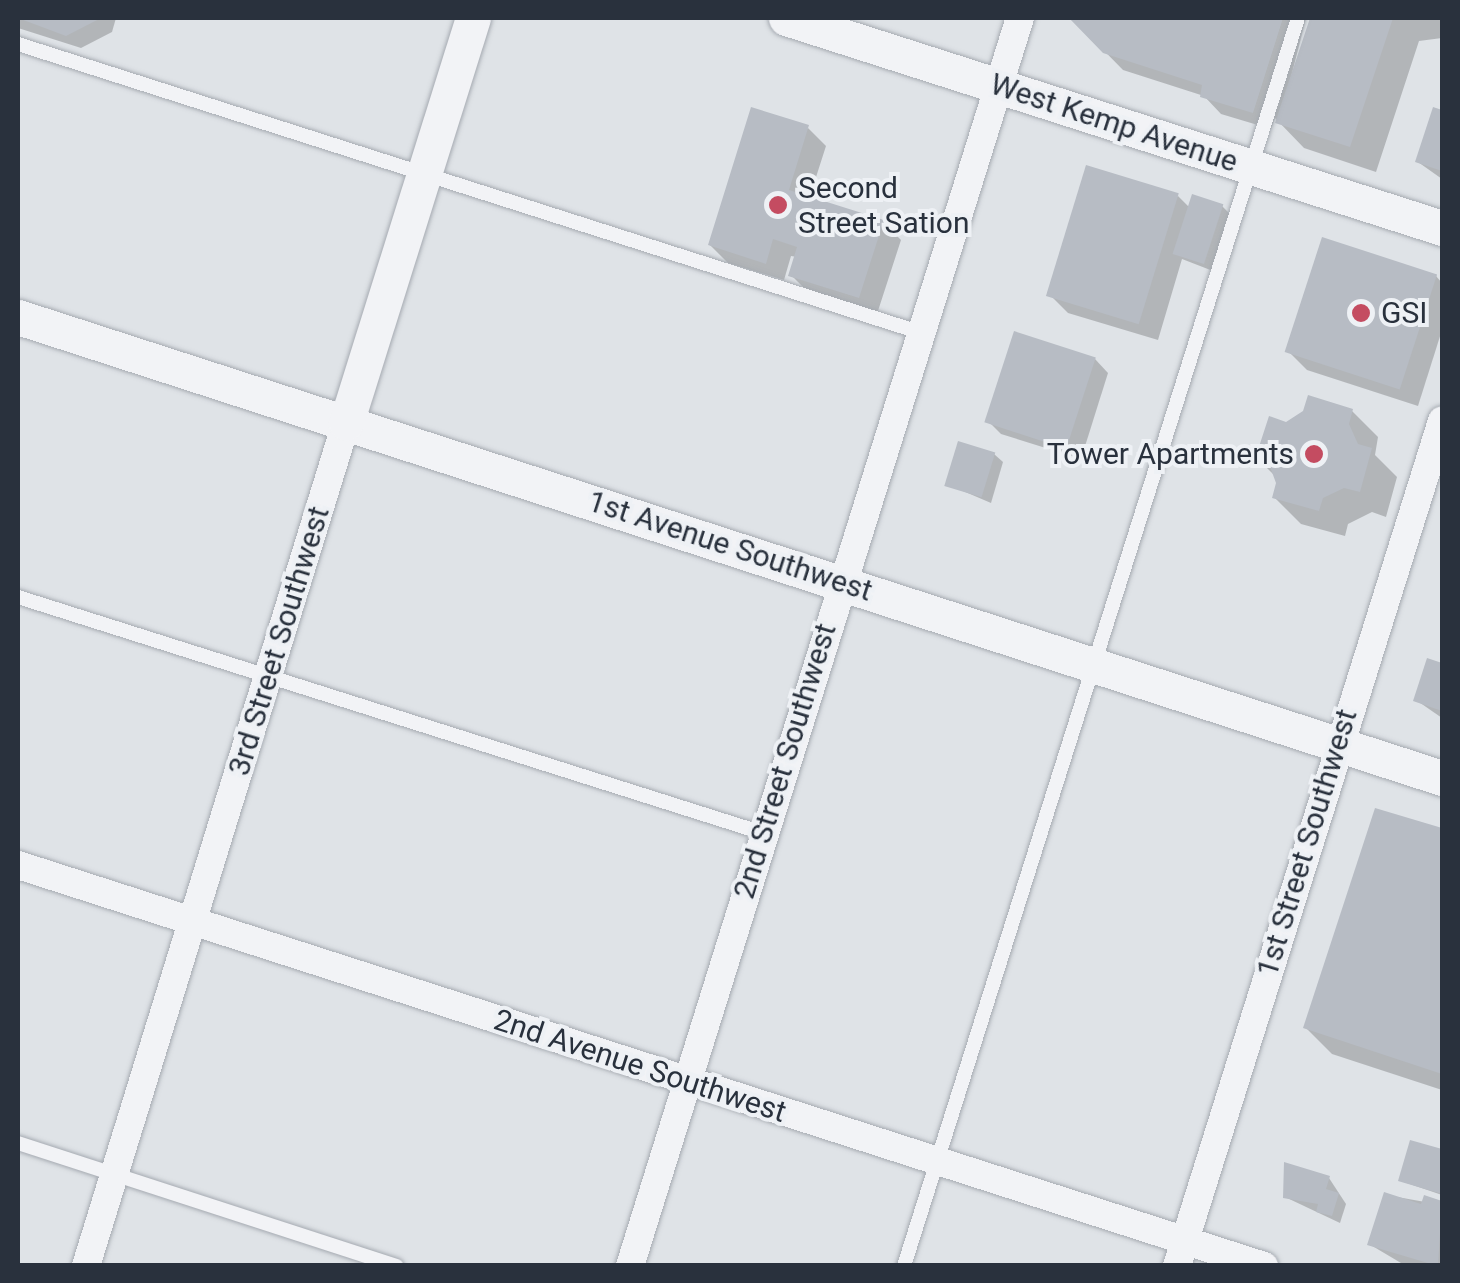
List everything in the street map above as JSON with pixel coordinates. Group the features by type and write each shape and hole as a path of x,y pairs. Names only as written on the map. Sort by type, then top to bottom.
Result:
{"street":[{"name":"3rd Street Southwest","path":"86,1266 473,18"},
{"name":"West Kemp Avenue","path":"786,18 1442,228"},
{"name":"2nd Street Southwest","path":"630,1266 840,581 1020,18"},
{"name":"1st Avenue Southwest","path":"18,317 1442,778"},
{"name":"1st Street Southwest","path":"1181,1253 1337,744 1442,421"},
{"name":"2nd Avenue Southwest","path":"18,865 936,1160 1181,1253 1264,1266"}],"lane":[{"path":"904,1266 1091,663 1298,18"},
{"path":"18,44 919,332"},
{"path":"18,597 267,680 763,833"},
{"path":"18,1142 396,1266"}],"building":[{"path":"18,18 101,18 66,36"},
{"path":"1069,18 1283,18 1253,113 1200,97 1202,85 1103,53"},
{"path":"1310,18 1393,18 1350,147 1275,123"},
{"name":"Second Street Sation","path":"751,107 809,125 789,190 884,220 859,298 788,276 797,247 773,239 766,264 708,245"},
{"path":"1433,107 1442,110 1442,171 1415,162"},
{"path":"1086,165 1179,193 1139,324 1046,296"},
{"path":"1192,194 1223,204 1204,264 1173,254"},
{"name":"GSI","path":"1322,237 1437,274 1400,389 1285,352"},
{"path":"1014,331 1096,358 1066,449 984,422"},
{"name":"Tower Apartments","path":"1308,395 1353,409 1349,424 1358,444 1372,448 1360,492 1344,488 1323,498 1319,511 1272,498 1276,483 1269,464 1255,459 1269,416 1286,422 1303,411"},
{"path":"958,441 995,452 982,497 944,486"},
{"path":"1427,658 1442,663 1442,711 1413,701"},
{"path":"1375,808 1442,828 1442,1074 1303,1028"},
{"path":"1410,1140 1442,1149 1442,1194 1398,1181"},
{"path":"1284,1162 1330,1176 1326,1189 1339,1193 1332,1216 1316,1212 1318,1204 1283,1198"},
{"path":"1384,1192 1421,1204 1424,1195 1442,1201 1438,1266 1367,1245"}],"place":[{"name":"Second Street Sation","path":"778,205"},
{"name":"GSI","path":"1361,313"},
{"name":"Tower Apartments","path":"1314,454"}]}
